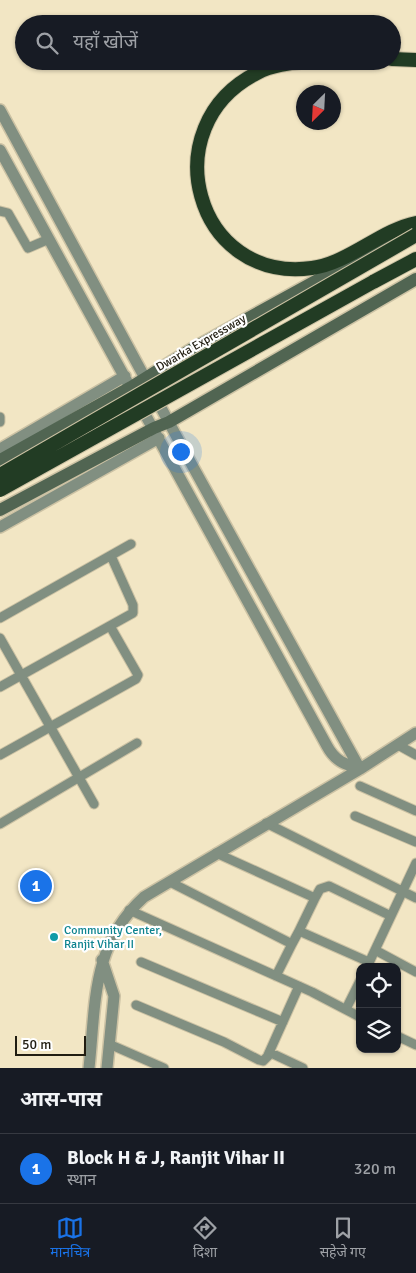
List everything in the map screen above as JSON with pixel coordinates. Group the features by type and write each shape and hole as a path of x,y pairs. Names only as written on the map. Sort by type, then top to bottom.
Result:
{"highway":[{"path":"401,59 416,60"},
{"path":"264,70 228,92 211,113 201,137 196,167 198,191 221,236 251,258 274,266 312,268 333,263 416,224"},
{"name":"Dwarka Expressway","path":"0,475 416,235"},
{"path":"0,490 416,259"}],"main road":[{"path":"0,460 128,381 146,377 416,224"},
{"path":"0,510 156,433 169,422 416,278"}],"street":[{"path":"0,110 192,465 360,769"},
{"path":"0,150 333,757 344,764 360,769"},
{"path":"0,211 8,213 28,248 49,239"},
{"path":"0,449 128,381"},
{"path":"0,527 156,433"},
{"path":"176,473 192,465"},
{"path":"0,618 131,544"},
{"path":"0,688 130,615 134,609 111,556"},
{"path":"0,755 136,679 138,675 110,626"},
{"path":"0,638 94,804"},
{"path":"89,1068 97,984 102,960 116,930 129,910 144,897 360,769 416,733"},
{"path":"0,824 137,743"},
{"path":"398,745 416,755"},
{"path":"360,786 416,811"},
{"path":"355,816 416,842"},
{"path":"266,823 416,898"},
{"path":"216,853 315,898"},
{"path":"368,963 416,863"},
{"path":"170,882 292,944"},
{"path":"276,976 320,889 329,886 391,916"},
{"path":"129,910 299,986 356,1014"},
{"path":"298,931 366,963"},
{"path":"375,950 416,972"},
{"path":"102,960 114,996 107,1068"},
{"path":"140,962 283,1022"},
{"path":"136,1005 262,1061 268,1055 299,986"},
{"path":"346,1009 356,989"},
{"path":"401,1038 416,1045"},
{"path":"109,1044 164,1068"},
{"path":"268,1055 271,1053 303,1068"}],"place":[{"name":"Block H & J, Ranjit Vihar II","path":"36,886"},
{"name":"Community Center, Ranjit Vihar II","path":"54,937"}]}
